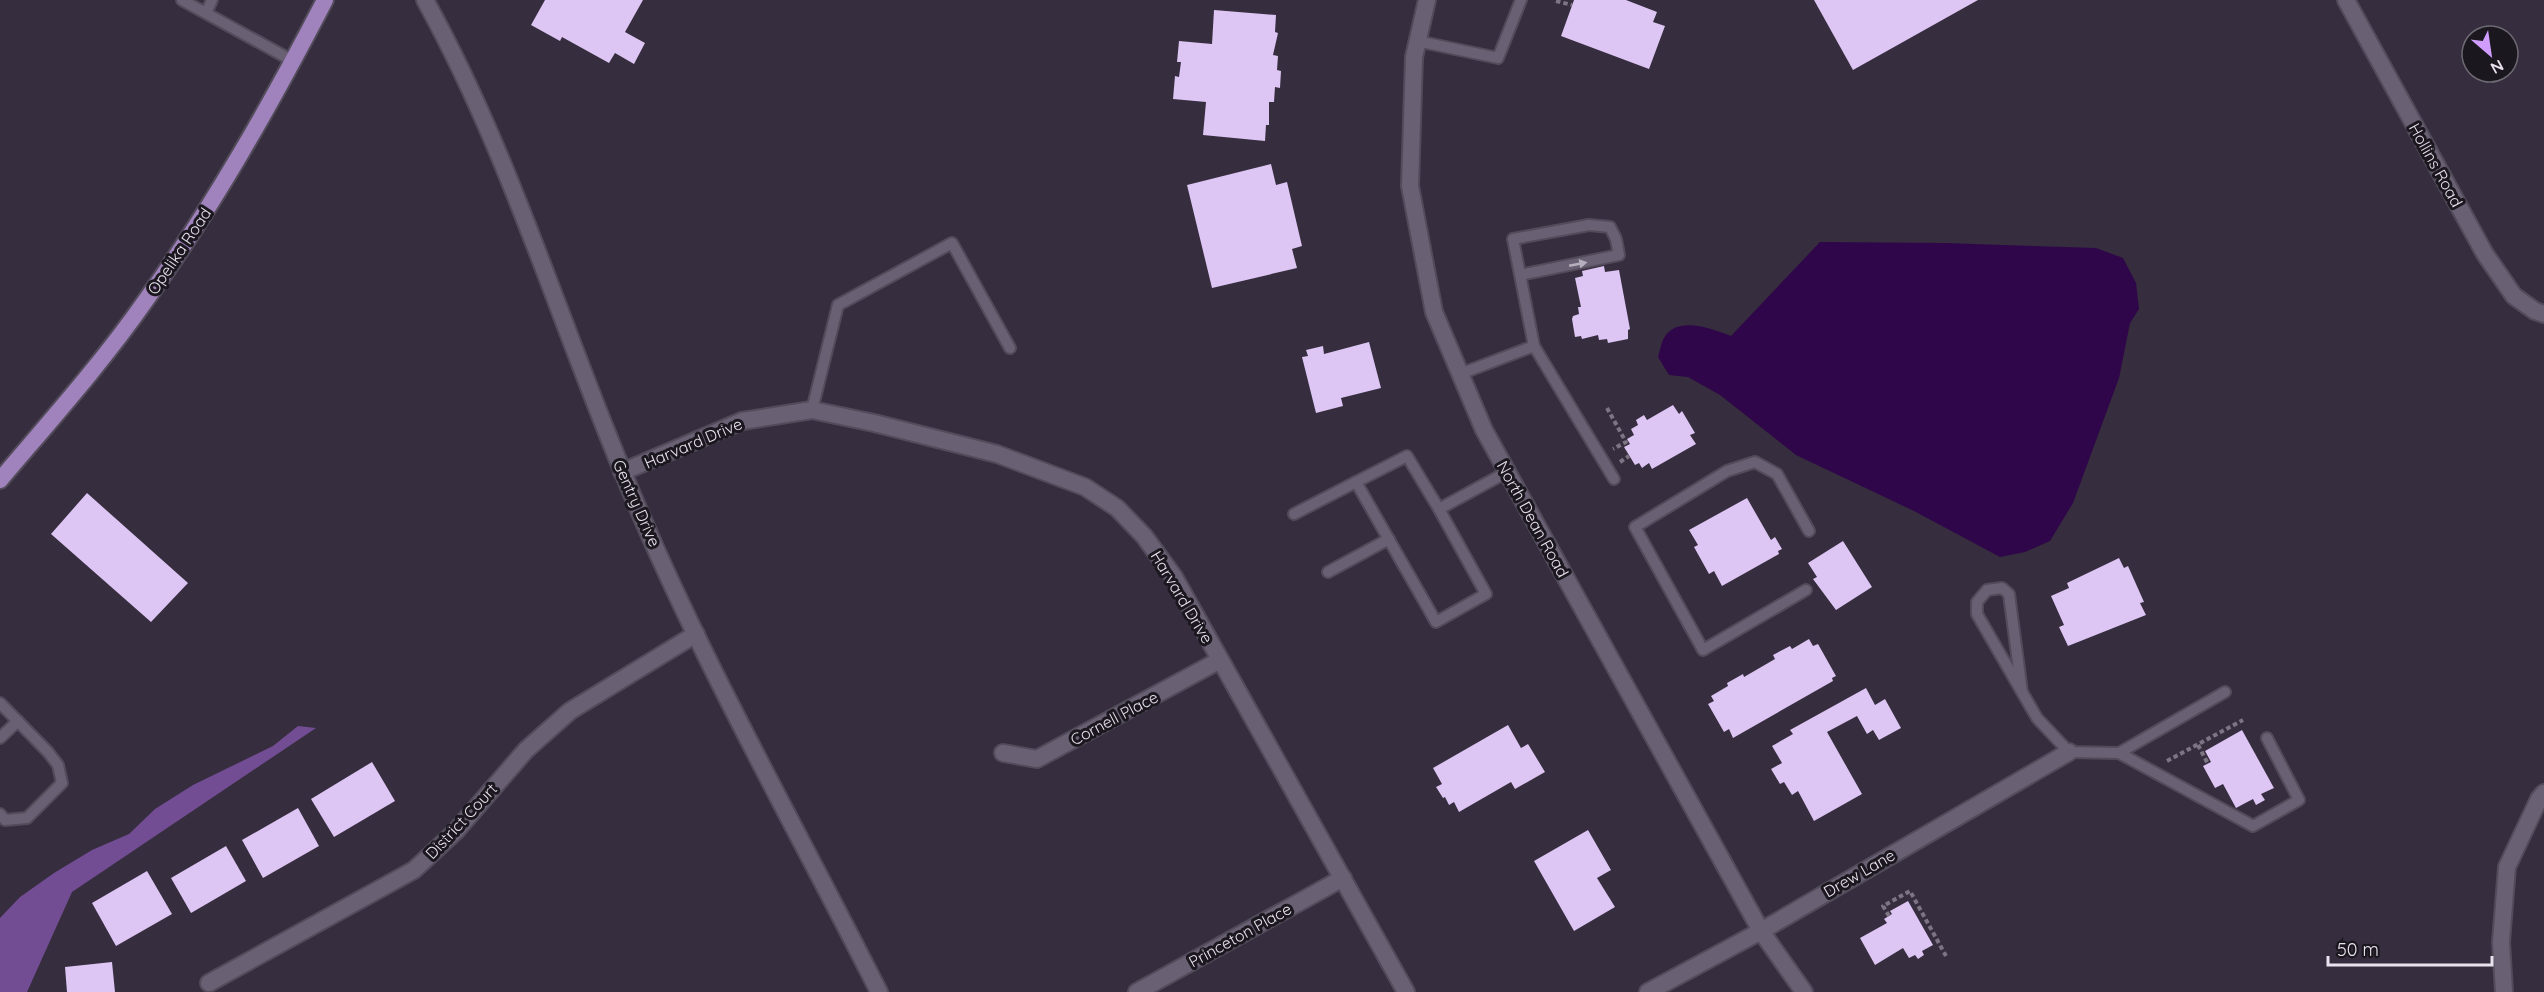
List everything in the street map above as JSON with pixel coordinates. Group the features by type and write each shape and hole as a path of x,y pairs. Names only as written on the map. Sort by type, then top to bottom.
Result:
{"main road":[{"name":"Opelika Road","path":"0,480 74,393 145,301 211,204 271,103 325,0"}],"street":[{"name":"Gentry Drive","path":"425,0 494,143 622,472 696,634 879,992"},
{"name":"North Dean Road","path":"1427,0 1413,57 1410,186 1434,312 1484,430 1761,931 1804,992"},
{"name":"Hollins Road","path":"2346,0 2485,254 2514,296 2535,311 2544,314"},
{"name":"Harvard Drive","path":"622,472 742,421 812,410 997,454 1085,487 1117,508 1144,536 1173,577 1406,992"},
{"name":"District Court","path":"209,983 414,870 456,831 526,750 570,711 696,634"},
{"name":"Cornell Place","path":"1003,753 1037,759 1221,660"},
{"name":"Drew Lane","path":"1648,992 1761,931 2069,752"},
{"path":"2504,992 2501,942 2507,867 2544,793"},
{"name":"Princeton Place","path":"1137,992 1343,878"}],"lane":[{"path":"182,0 293,61"},
{"path":"206,13 212,0"},
{"path":"1417,41 1498,58 1521,0"},
{"path":"1520,275 1619,255 1616,239 1610,227 1589,225 1513,239 1520,275 1534,346 1614,479"},
{"path":"812,410 838,305 952,243 1010,348"},
{"path":"1460,375 1534,346"},
{"path":"1294,514 1356,482 1407,456 1486,594 1436,622 1356,482"},
{"path":"1806,590 1703,650 1635,527 1727,471 1755,462 1777,474 1809,531"},
{"path":"1439,509 1507,472"},
{"path":"1328,572 1389,539"},
{"path":"2022,692 2009,594 2002,588 1987,590 1977,602 1977,614 2022,692 2037,718 2069,752 2119,753 2253,826 2299,800 2267,738"},
{"path":"2119,753 2225,692"},
{"path":"0,703 58,765 62,783 27,818 5,820 0,814"},
{"path":"0,738 18,721"}],"path":[{"path":"1556,1 1572,6"},
{"path":"1607,408 1626,442 1613,449 1625,470"},
{"path":"1620,462 1629,456"},
{"path":"2156,767 2243,720"},
{"path":"2198,745 2208,764"},
{"path":"1889,916 1883,906 1910,891 1946,956"}],"shaded area":[{"path":"1820,242 2096,248 2123,258 2136,283 2139,309 2130,323 2119,378 2073,503 2050,541 2025,552 2000,557 1914,511 1796,455 1720,395 1688,377 1669,375 1658,357 1663,340 1670,331 1686,325 1705,327 1731,336"},
{"path":"298,726 316,728 72,892 27,992 0,992 0,918 20,897 92,850 129,834 155,809 193,785 273,746"}],"building":[{"path":"545,0 643,0 625,32 645,43 634,64 615,53 609,63 562,37 560,41 531,25"},
{"path":"1574,0 1626,0 1657,12 1653,22 1665,26 1649,69 1561,36"},
{"path":"1814,0 1978,0 1853,70"},
{"path":"1214,10 1276,15 1275,32 1278,33 1273,55 1278,56 1277,70 1281,71 1280,88 1275,87 1274,102 1269,102 1269,125 1266,125 1265,141 1203,135 1206,102 1173,99 1175,76 1179,77 1181,62 1177,62 1179,41 1212,44"},
{"path":"1271,164 1276,185 1287,182 1302,246 1292,249 1297,268 1212,288 1187,185"},
{"path":"1604,266 1605,272 1619,270 1630,329 1628,339 1608,343 1607,339 1599,340 1598,335 1582,339 1581,336 1575,337 1572,319 1573,316 1579,314 1578,307 1581,307 1575,278 1583,276 1582,271"},
{"path":"1369,342 1381,388 1341,398 1343,406 1316,413 1302,357 1308,356 1306,350 1323,346 1324,354"},
{"path":"1673,405 1679,414 1682,411 1695,433 1690,435 1696,444 1652,469 1649,463 1642,468 1639,463 1635,465 1624,447 1630,444 1627,439 1634,435 1631,429 1638,425 1636,420 1644,415 1647,420"},
{"path":"87,493 188,583 151,622 51,534"},
{"path":"1747,498 1771,540 1775,537 1782,549 1778,551 1779,554 1722,586 1714,571 1709,574 1694,547 1698,545 1689,530"},
{"path":"1843,541 1872,587 1836,610 1813,579 1817,577 1808,563"},
{"path":"2119,558 2124,568 2128,566 2144,602 2140,603 2146,615 2068,646 2059,627 2064,625 2051,596 2069,588 2067,583"},
{"path":"1809,639 1813,646 1818,644 1836,676 1832,678 1833,681 1733,738 1729,729 1724,732 1708,704 1714,701 1711,696 1728,686 1727,683 1743,674 1744,677 1775,659 1773,655 1790,646 1792,649"},
{"path":"1866,688 1875,705 1885,699 1901,728 1879,740 1873,730 1867,734 1857,716 1827,732 1862,794 1814,821 1798,791 1792,795 1784,782 1780,784 1771,769 1782,763 1772,746 1793,734 1790,730"},
{"path":"1508,725 1521,748 1528,744 1545,772 1515,789 1511,782 1459,812 1454,802 1449,805 1436,787 1442,784 1433,768"},
{"path":"2242,730 2274,788 2261,794 2265,800 2256,805 2253,799 2236,808 2223,784 2215,788 2203,766 2211,762 2205,751"},
{"path":"372,762 395,801 334,837 311,799"},
{"path":"298,808 319,846 263,878 242,840"},
{"path":"1588,830 1611,870 1597,878 1615,907 1574,931 1534,861"},
{"path":"226,846 246,881 191,913 171,878"},
{"path":"147,871 172,914 116,946 92,903"},
{"path":"1908,901 1933,945 1922,951 1924,955 1918,959 1915,955 1909,958 1903,948 1875,965 1860,938 1887,923 1884,919 1892,914 1890,911"},
{"path":"112,962 115,992 67,992 65,967"}]}
